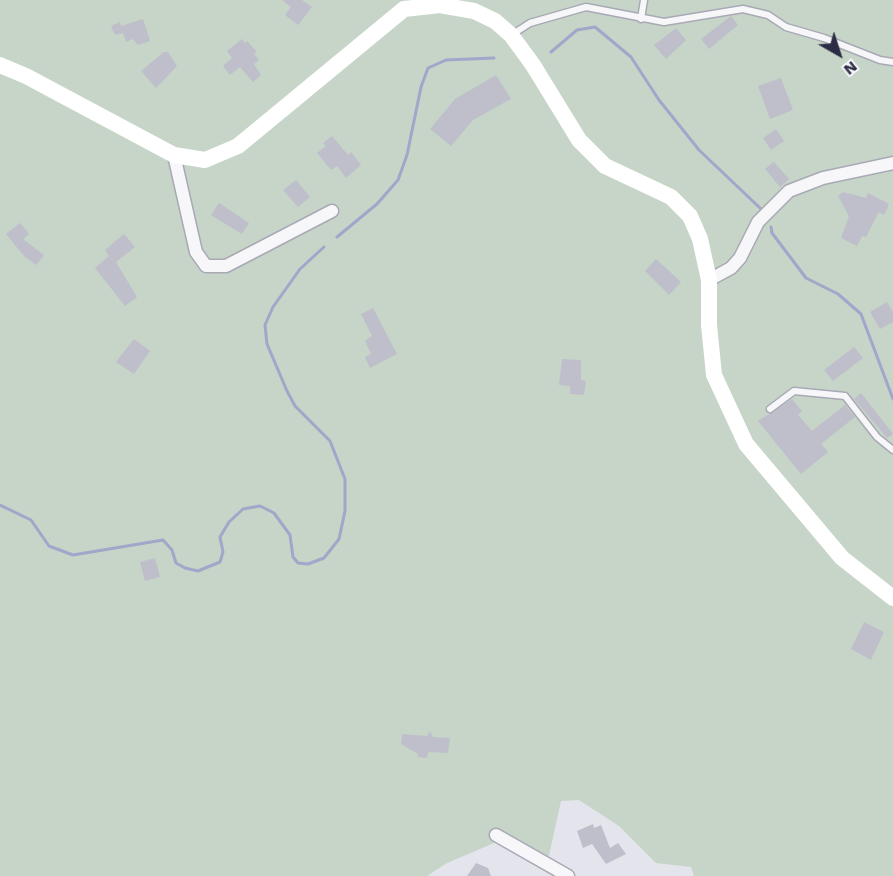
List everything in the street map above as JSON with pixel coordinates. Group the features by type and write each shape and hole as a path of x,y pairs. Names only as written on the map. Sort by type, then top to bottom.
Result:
{"main road":[{"path":"0,65 26,76 174,155 205,160 238,146 404,9 440,5 474,11 495,21 511,35 533,65 579,140 605,166 671,197 690,216 700,238 709,280 709,326 714,375 746,444 842,558 893,598"}],"street":[{"path":"174,155 196,252 206,266 226,266 332,211"},
{"path":"709,280 731,268 740,258 758,222 789,191 823,178 893,163"},
{"path":"496,835 568,876"}],"lane":[{"path":"641,20 644,0"},
{"path":"511,35 530,23 586,7 641,20 664,22 743,9 768,15 786,27 824,38 880,60 893,62"},
{"path":"770,409 794,391 845,396 877,437 893,450"}],"green space":[{"path":"0,0 893,0 893,876 694,876 691,867 656,863 619,826 579,800 561,801 548,860 501,840 447,863 427,876 0,876"}],"building":[{"path":"282,0 302,0 312,7 298,25 285,15 291,7"},
{"path":"731,16 738,25 709,49 701,39"},
{"path":"143,19 150,41 138,45 133,39 126,42 123,33 115,35 111,26 120,22 121,26"},
{"path":"676,28 686,40 666,59 654,45"},
{"path":"242,39 257,52 254,54 259,60 254,64 261,75 253,82 240,67 230,75 223,66 232,58 227,51"},
{"path":"164,52 168,52 177,66 156,88 141,71"},
{"path":"496,75 511,99 473,120 451,146 430,129 455,99"},
{"path":"781,78 793,110 770,119 758,86"},
{"path":"776,129 784,141 771,150 763,138"},
{"path":"332,136 348,155 351,152 361,165 346,178 337,166 331,170 317,153 326,146 323,143"},
{"path":"774,162 789,179 780,187 765,169"},
{"path":"296,180 310,197 298,207 283,190"},
{"path":"843,192 866,198 868,193 889,204 884,215 879,212 866,237 862,236 857,246 841,238 849,216 838,196"},
{"path":"219,203 249,223 242,234 211,215"},
{"path":"20,223 29,234 23,239 44,255 36,265 24,256 6,234"},
{"path":"124,234 135,247 116,262 137,297 125,306 95,268 109,256 105,250"},
{"path":"656,259 681,282 669,295 645,271"},
{"path":"887,302 893,312 893,322 880,329 870,312"},
{"path":"373,308 397,354 370,368 365,357 371,354 365,341 372,336 361,314"},
{"path":"134,339 150,351 134,374 116,362"},
{"path":"854,347 863,358 833,381 824,370"},
{"path":"562,359 581,360 581,380 586,381 584,395 570,394 570,386 559,385"},
{"path":"861,393 893,434 887,438 854,399"},
{"path":"792,399 802,411 798,415 812,431 845,405 855,417 821,444 828,452 801,474 758,421"},
{"path":"155,558 160,577 145,581 140,562"},
{"path":"864,622 884,632 871,660 851,649"},
{"path":"430,731 433,737 450,738 448,753 428,752 427,758 418,757 418,754 401,744 402,734 427,736"},
{"path":"593,824 594,828 601,825 610,848 618,843 626,854 606,864 592,844 583,848 577,831"},
{"path":"476,863 488,868 491,876 467,876"}],"waterway":[{"path":"551,52 577,30 595,27 631,57 659,100 699,150 760,208"},
{"path":"337,237 377,204 398,180 407,155 421,87 428,68 446,60 494,58"},
{"path":"771,227 772,233 806,278 838,294 861,314 893,399"},
{"path":"0,505 31,520 49,546 73,555 163,540 172,550 176,563 198,571 220,562 223,552 220,537 229,522 243,509 260,506 274,513 290,535 293,557 298,563 308,564 324,558 339,539 345,511 345,479 330,441 295,406 287,391 267,344 265,325 273,307 300,269 324,247"}]}
